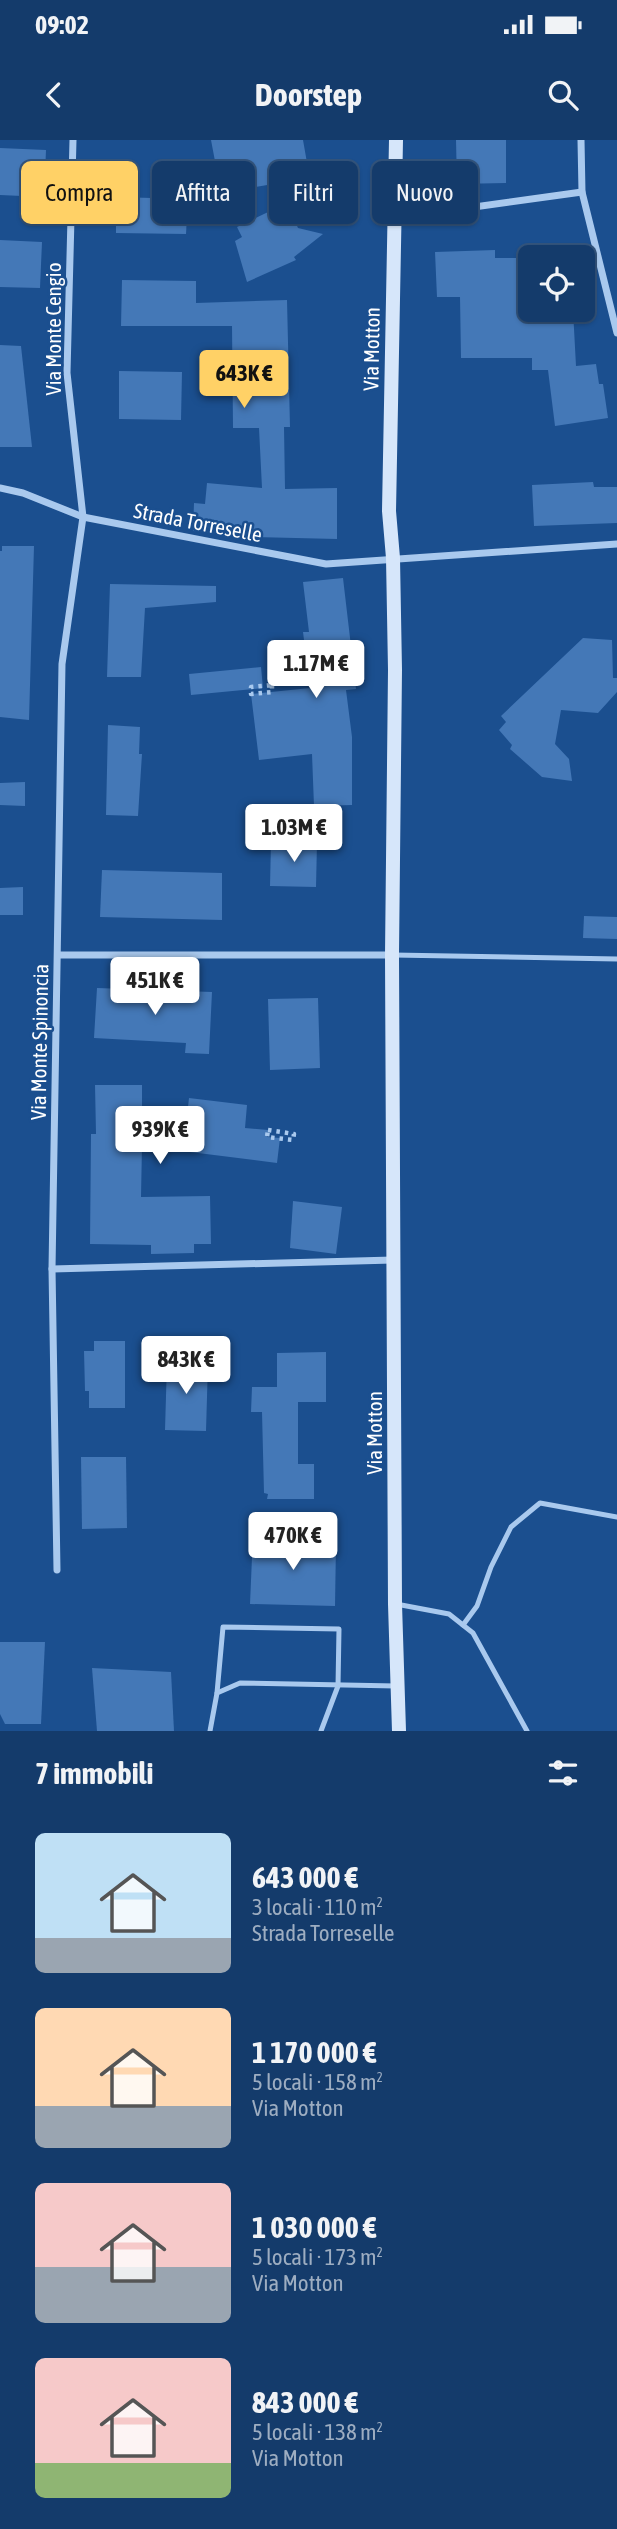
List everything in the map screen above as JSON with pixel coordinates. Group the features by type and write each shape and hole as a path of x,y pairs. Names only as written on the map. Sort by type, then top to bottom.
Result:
{"main road":[{"name":"Via Motton","path":"395,161 396,140"},
{"name":"Via Motton","path":"394,224 388,511 393,558 395,670 392,955 395,1604 399,1731"}],"street":[{"name":"Via Monte Cengio","path":"73,140 67,373 83,517"},
{"path":"581,140 582,192 617,333"},
{"path":"478,206 582,192"},
{"name":"Strada Torreselle","path":"0,488 23,493 83,517 326,564 393,558"},
{"name":"Via Monte Spinoncia","path":"57,1570 52,1269 62,664 83,517"},
{"path":"393,558 617,544"},
{"path":"58,955 392,955"},
{"path":"52,1269 394,1260"}],"lane":[{"path":"392,955 617,959"},
{"path":"463,1625 477,1606 491,1567 511,1527 540,1503 617,1517"},
{"path":"395,1604 449,1614 473,1633 527,1731"},
{"path":"210,1731 217,1693 223,1627 339,1629 338,1686 321,1731"},
{"path":"217,1693 240,1683 399,1686"}],"path":[{"path":"272,685 272,692 251,694 251,687 272,685"},
{"path":"268,1130 294,1134 293,1140 267,1137 268,1130"}],"building":[{"path":"211,140 303,140 307,161 269,161 269,185 255,187 255,161 215,161"},
{"path":"456,140 506,140 506,183 478,184 478,161 456,161"},
{"path":"0,148 46,150 46,161 21,161 21,196 0,195"},
{"path":"138,198 152,198 152,224 187,224 186,234 116,233 116,224 138,224"},
{"path":"269,212 269,224 296,224 298,228 323,234 294,257 296,260 247,282 235,241 242,237 237,227 255,224 255,218"},
{"path":"0,240 42,242 40,288 0,287"},
{"path":"495,250 495,258 518,258 518,322 574,322 576,366 596,364 599,384 603,384 608,418 555,426 548,370 532,370 532,358 461,358 460,297 437,297 435,252"},
{"path":"122,280 196,281 196,303 287,300 290,427 284,427 285,489 337,488 337,539 250,537 193,531 194,503 205,504 207,483 262,488 259,428 233,428 232,326 121,326"},
{"path":"0,345 21,346 32,447 0,447"},
{"path":"119,371 182,372 181,420 119,419"},
{"path":"593,482 594,487 617,487 617,523 534,526 532,485"},
{"path":"2,546 34,546 29,720 0,717"},
{"path":"343,578 356,689 346,690 352,737 352,805 314,806 312,754 259,760 251,694 310,688 303,632 309,632 303,582"},
{"path":"110,584 216,586 216,602 145,608 141,677 107,677"},
{"path":"583,638 612,640 613,678 617,678 617,692 598,713 561,710 555,744 569,759 572,781 542,777 510,749 512,745 499,730 506,722 501,716"},
{"path":"261,667 263,688 191,695 189,674"},
{"path":"108,725 140,727 139,754 142,754 138,816 106,815"},
{"path":"25,782 25,806 0,805 0,783"},
{"path":"271,842 317,843 316,887 270,886"},
{"path":"102,870 222,873 222,920 100,917"},
{"path":"23,887 23,915 0,915 0,888"},
{"path":"584,916 617,917 617,939 583,938"},
{"path":"97,988 212,992 209,1054 185,1053 186,1043 94,1038"},
{"path":"318,998 320,1068 270,1070 268,999"},
{"path":"95,1085 142,1085 142,1106 188,1107 189,1098 247,1105 245,1128 268,1130 267,1137 280,1138 277,1163 142,1146 141,1197 210,1196 211,1244 194,1244 194,1253 151,1254 151,1245 90,1244 91,1134 96,1134"},
{"path":"293,1201 342,1207 336,1254 290,1248"},
{"path":"94,1341 125,1341 125,1408 89,1408 89,1391 85,1391 84,1351 94,1351"},
{"path":"326,1352 326,1402 298,1402 298,1464 314,1464 314,1499 267,1499 268,1494 264,1493 262,1412 251,1412 252,1387 277,1387 277,1353"},
{"path":"167,1362 208,1363 206,1431 165,1430"},
{"path":"81,1457 126,1457 127,1528 82,1529"},
{"path":"253,1534 336,1544 335,1606 250,1604"},
{"path":"0,1642 45,1642 41,1724 5,1724 0,1714"},
{"path":"92,1668 171,1672 174,1731 97,1731"}]}
